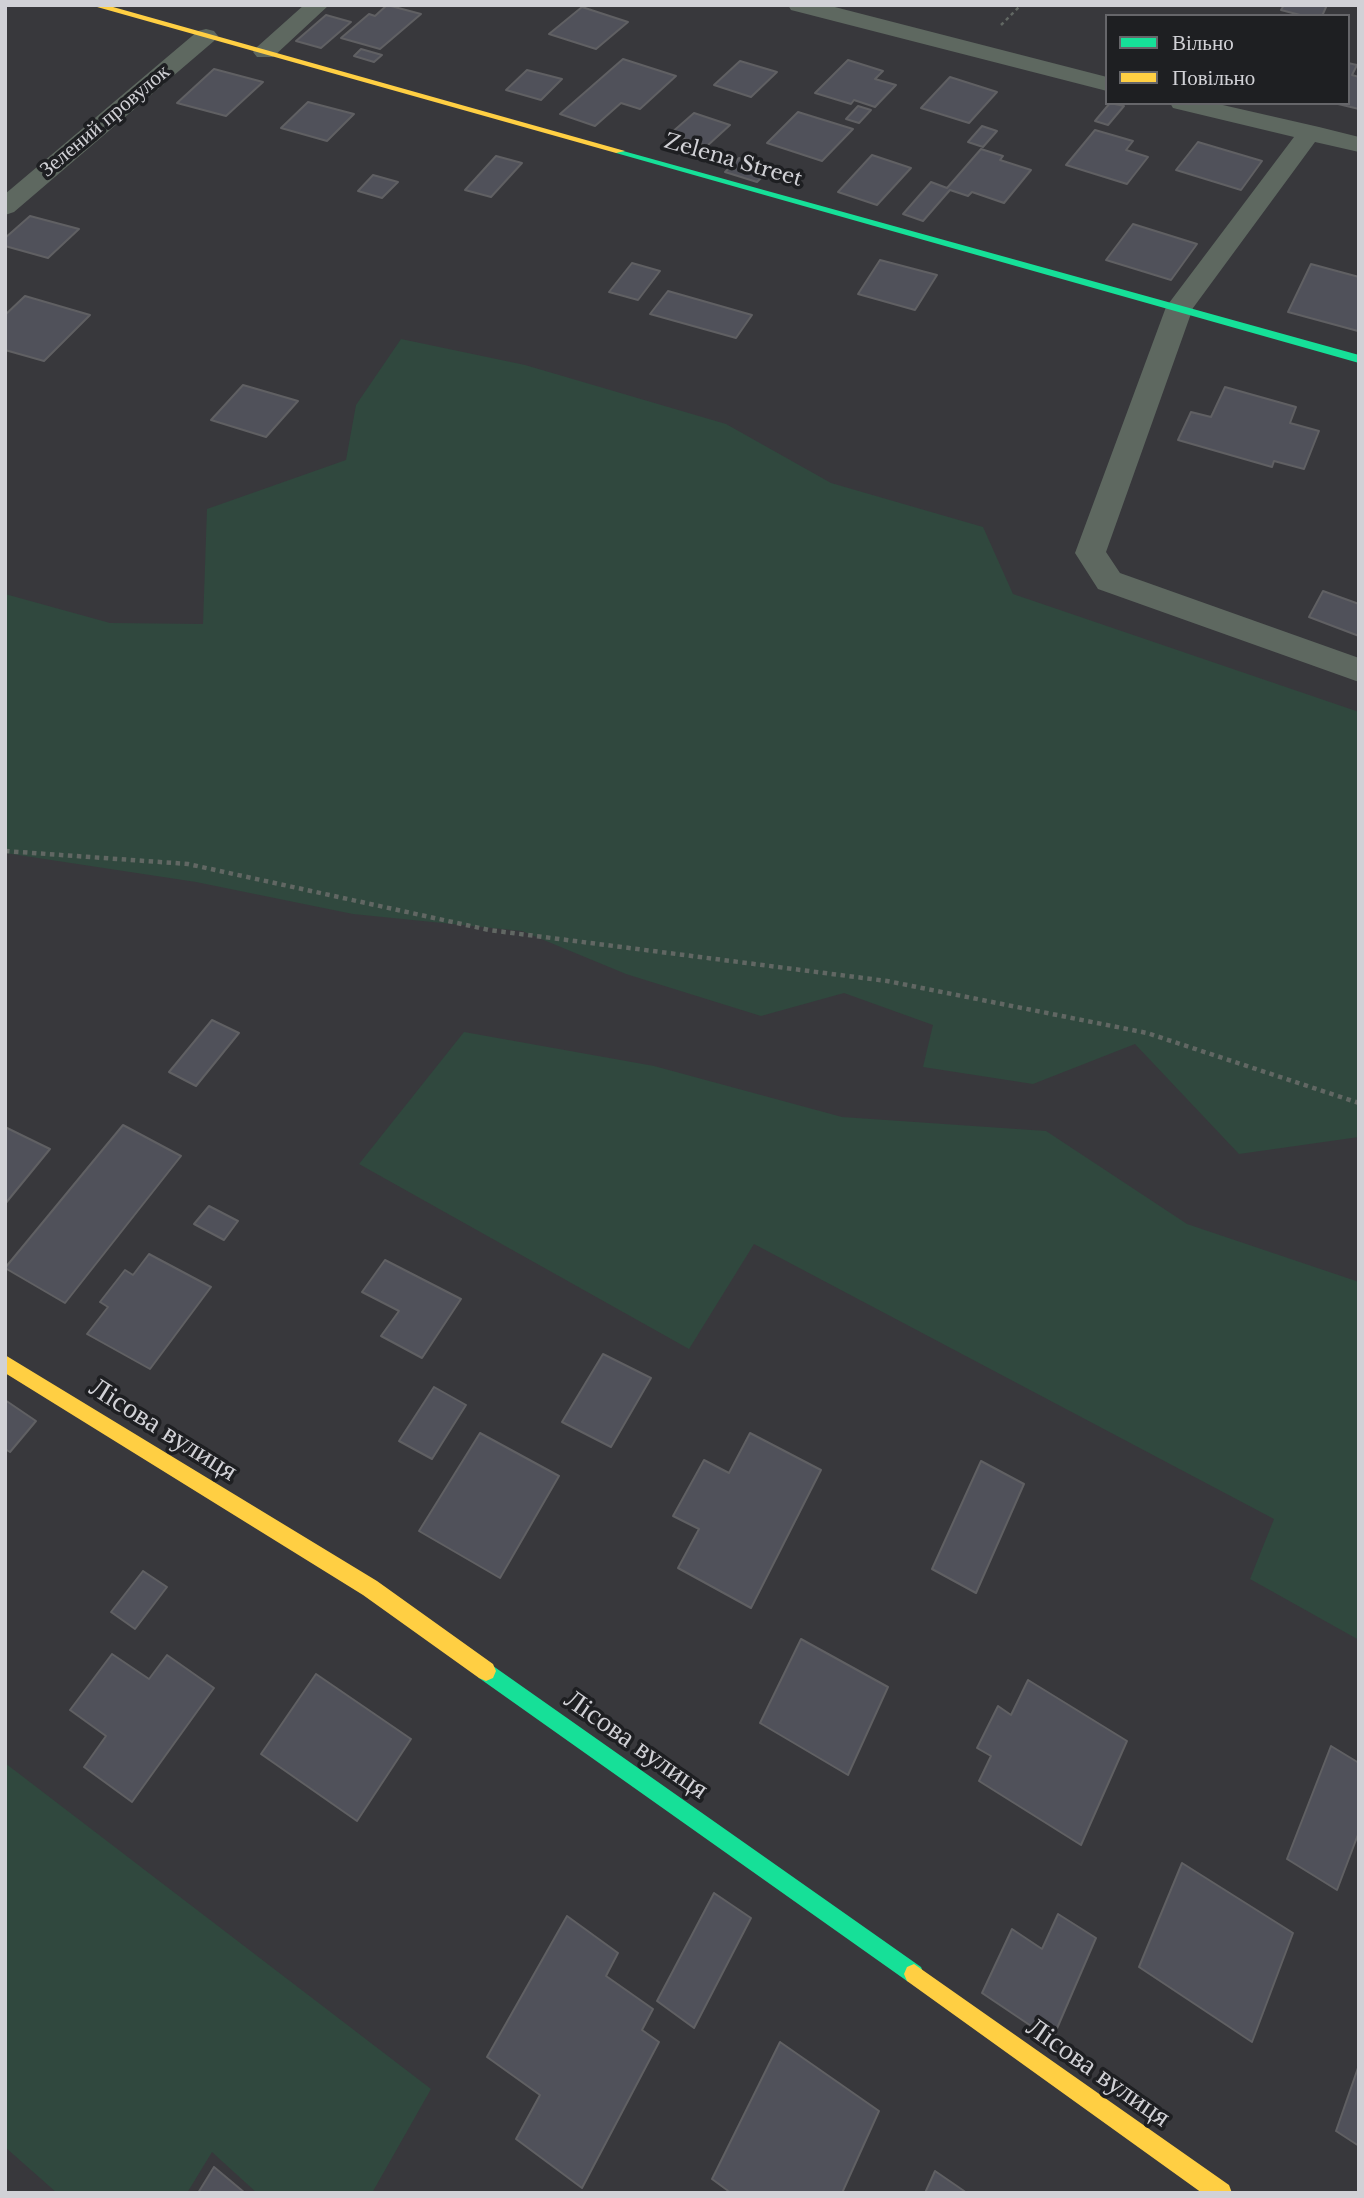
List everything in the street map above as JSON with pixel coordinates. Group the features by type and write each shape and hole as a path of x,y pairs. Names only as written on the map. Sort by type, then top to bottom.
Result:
{"street":[{"name":"Zelena Street","path":"96,5 1359,359"},
{"path":"265,52 318,5"},
{"path":"799,5 1105,83"},
{"name":"Зелений провулок","path":"5,207 206,36"},
{"path":"1191,105 1359,145"},
{"path":"1310,132 1180,307 1090,553 1109,581 1359,670"},
{"name":"Лісова вулиця","path":"5,1363 369,1588 1221,2193"}],"path":[{"path":"5,851 188,864 489,930 887,981 1147,1033 1359,1103"}],"green space":[{"path":"401,339 525,365 726,424 831,483 983,527 1013,594 1359,712 1359,1137 1239,1154 1135,1044 1033,1084 923,1067 933,1025 844,993 761,1016 626,974 522,931 353,914 196,882 5,853 5,594 110,623 203,624 207,509 346,460 356,405"},
{"path":"464,1032 654,1066 842,1117 1046,1131 1187,1224 1359,1282 1359,1640 1250,1579 1274,1519 754,1244 689,1349 359,1164"},
{"path":"5,1763 431,2089 372,2193 257,2193 212,2152 187,2193 57,2193 5,2147"}],"building":[{"path":"387,5 421,14 380,49 341,38 369,14 375,16"},
{"path":"1284,5 1327,5 1323,14 1296,14 1281,10"},
{"path":"582,7 628,22 596,49 549,34"},
{"path":"326,15 351,22 321,48 296,41"},
{"path":"361,49 382,55 374,62 354,56"},
{"path":"623,59 676,76 640,109 621,103 595,126 560,114"},
{"path":"848,60 883,71 875,79 896,85 875,107 854,100 851,104 815,93"},
{"path":"740,61 777,72 751,97 714,85"},
{"path":"1350,63 1357,65 1352,75 1359,77 1359,109 1342,105 1350,105"},
{"path":"214,69 263,82 226,116 177,103"},
{"path":"527,70 562,79 541,100 506,90"},
{"path":"950,77 997,92 969,123 921,108"},
{"path":"308,102 354,114 327,141 281,128"},
{"path":"1108,105 1124,106 1108,125 1095,121"},
{"path":"858,106 871,110 859,123 846,119"},
{"path":"798,112 853,129 822,161 767,143"},
{"path":"694,113 730,125 707,146 670,134"},
{"path":"982,126 997,131 983,147 968,142"},
{"path":"1095,130 1133,141 1126,150 1148,157 1127,184 1066,165"},
{"path":"1198,142 1262,161 1241,190 1176,170"},
{"path":"981,149 1003,156 1000,160 1031,170 1004,203 972,192 968,196 950,190 923,221 903,214 931,182 947,188"},
{"path":"872,155 911,168 877,205 838,192"},
{"path":"496,156 522,163 491,197 465,190"},
{"path":"739,158 771,168 757,182 725,172"},
{"path":"373,175 398,182 382,198 358,191"},
{"path":"30,216 79,229 48,258 5,246 5,238"},
{"path":"1133,224 1197,244 1171,280 1106,260"},
{"path":"880,260 937,275 915,310 858,294"},
{"path":"632,263 660,271 638,300 609,292"},
{"path":"1311,264 1359,277 1358,331 1288,312"},
{"path":"668,291 752,315 736,338 650,314"},
{"path":"25,296 90,315 44,361 5,350 5,315"},
{"path":"243,385 298,401 266,437 211,420"},
{"path":"1225,387 1296,407 1290,423 1319,431 1304,469 1274,461 1272,467 1178,440 1191,412 1211,417"},
{"path":"1323,591 1359,604 1359,636 1309,617"},
{"path":"212,1020 239,1033 196,1086 169,1072"},
{"path":"123,1125 181,1156 65,1303 5,1268"},
{"path":"5,1127 50,1149 5,1204"},
{"path":"209,1206 238,1221 224,1240 194,1224"},
{"path":"149,1254 211,1287 150,1369 87,1334 108,1307 100,1302 125,1270 133,1275"},
{"path":"385,1260 461,1299 422,1358 381,1336 399,1311 362,1292"},
{"path":"603,1354 651,1378 611,1447 562,1422"},
{"path":"434,1387 466,1405 432,1459 399,1441"},
{"path":"5,1400 36,1421 10,1452 5,1449"},
{"path":"480,1433 559,1476 500,1578 419,1531"},
{"path":"750,1433 821,1470 751,1608 678,1568 699,1529 673,1516 704,1460 729,1473"},
{"path":"981,1461 1024,1484 976,1593 932,1569"},
{"path":"143,1571 167,1587 135,1629 111,1612"},
{"path":"801,1639 888,1687 848,1775 760,1723"},
{"path":"112,1654 149,1679 167,1655 214,1688 132,1802 84,1767 106,1736 70,1710"},
{"path":"316,1674 411,1739 357,1821 261,1754"},
{"path":"1028,1680 1127,1741 1081,1845 979,1781 991,1756 977,1748 998,1706 1011,1715"},
{"path":"1331,1746 1359,1763 1359,1832 1337,1890 1287,1859"},
{"path":"1182,1863 1293,1933 1252,2042 1139,1967"},
{"path":"714,1893 751,1918 694,2028 657,2001"},
{"path":"1058,1914 1096,1938 1052,2040 982,1993 1012,1929 1042,1949"},
{"path":"567,1916 618,1953 606,1976 653,2009 642,2030 659,2042 582,2188 516,2139 540,2095 487,2057"},
{"path":"780,2042 879,2111 842,2193 731,2193 712,2179"},
{"path":"1359,2065 1359,2146 1336,2131"},
{"path":"214,2167 245,2193 198,2193"},
{"path":"935,2171 967,2193 925,2193"}],"traffic: fast":[{"path":"620,151 1359,359"},
{"path":"486,1671 914,1974"}],"traffic: slow":[{"path":"95,5 620,151"},
{"path":"5,1363 370,1588 486,1671"},
{"path":"914,1974 1221,2193"}]}
